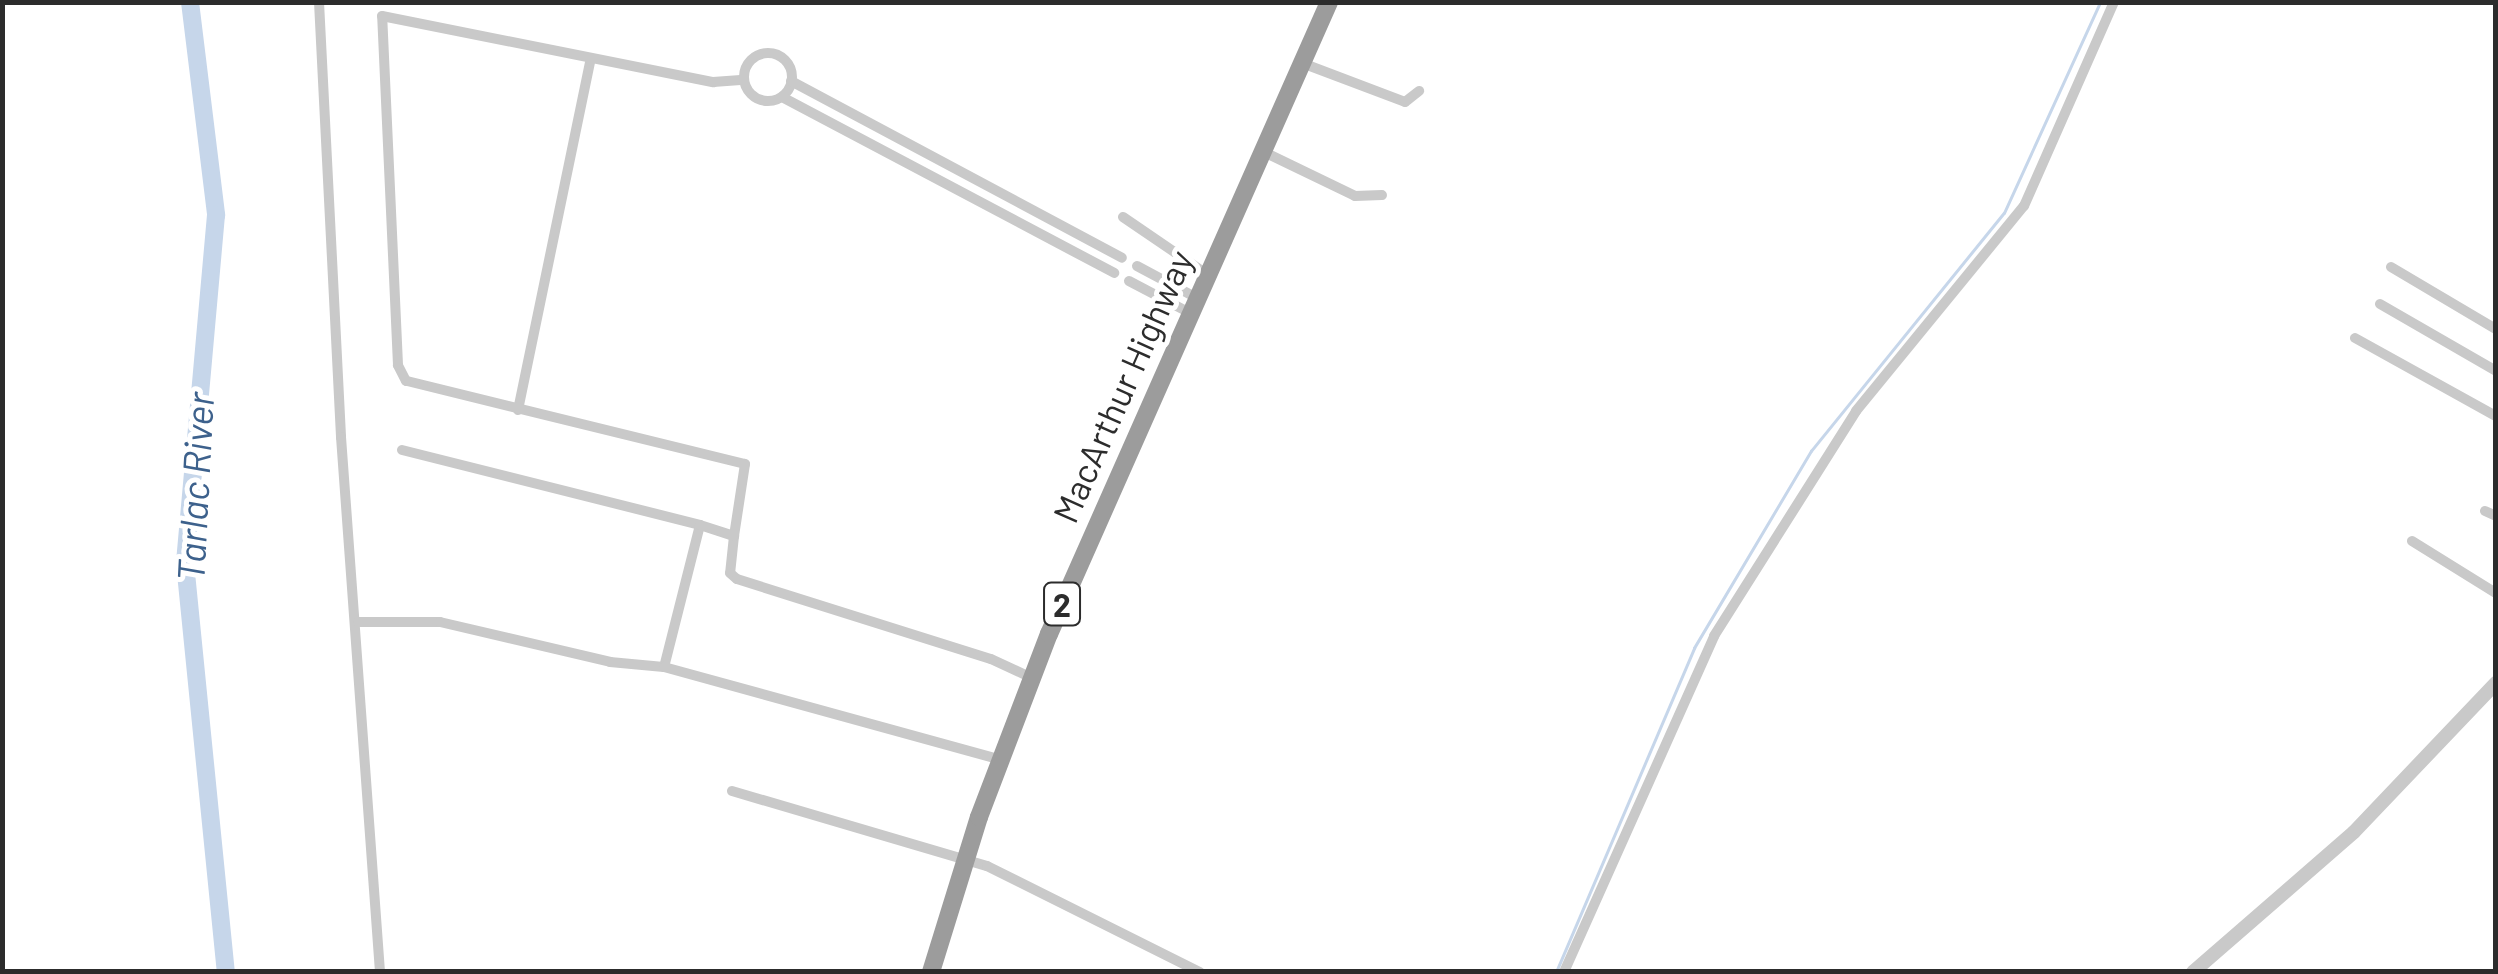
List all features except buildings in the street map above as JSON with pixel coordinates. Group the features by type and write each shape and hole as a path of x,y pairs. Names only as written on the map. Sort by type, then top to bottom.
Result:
{"highway":[{"name":"MacArthur Highway","path":"932,972 964,860 1032,678 1205,272 1330,2"}],"street":[{"path":"319,2 341,437 358,622 380,972"},
{"path":"1564,972 1714,636 1856,410 2024,206 2114,2"},
{"path":"744,80 712,82 382,16 398,365 406,381 421,388 745,464 730,573 737,579 992,659 1032,678"},
{"path":"744,80 751,60 763,54 787,62 791,81 782,97"},
{"path":"518,410 591,58"},
{"path":"1302,63 1405,102 1419,92"},
{"path":"744,80 758,99 782,97 1114,273"},
{"path":"791,81 1122,258"},
{"path":"872,145 881,129"},
{"path":"1261,150 1355,196 1382,195"},
{"path":"951,186 959,171"},
{"path":"1029,228 1034,212"},
{"path":"1122,217 1205,272"},
{"path":"1136,266 1191,305"},
{"path":"2391,267 2496,329"},
{"path":"1129,280 1191,305"},
{"path":"2380,304 2496,372"},
{"path":"2355,338 2496,416"},
{"path":"402,450 734,536"},
{"path":"664,667 700,525"},
{"path":"2412,541 2496,592"},
{"path":"358,622 440,622 610,662 664,667 999,759"},
{"path":"2193,972 2255,925 2354,832 2496,683"},
{"path":"732,791 964,860 1200,972"}],"waterway":[{"name":"Tarlac River","path":"190,2 216,215 185,563 226,972"},
{"path":"1556,972 1694,648 1811,451 2004,213 2100,2"}]}
